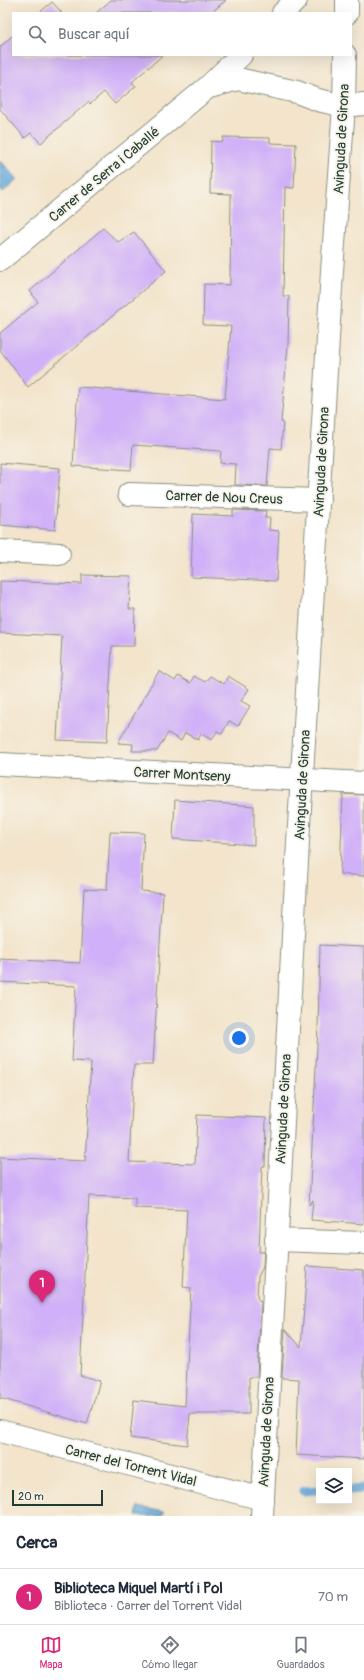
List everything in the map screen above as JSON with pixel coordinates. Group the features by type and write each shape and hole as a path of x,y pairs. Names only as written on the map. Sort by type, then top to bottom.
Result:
{"street":[{"path":"284,12 296,0"},
{"path":"347,0 347,12"},
{"name":"Carrer de Serra i Caballé","path":"0,260 208,87 240,56"},
{"name":"Avinguda de Girona","path":"262,1508 319,500 354,105 345,56"},
{"name":"Carrer de Serra i Caballé","path":"208,87 238,79 297,92 318,100 354,105"},
{"name":"Carrer de Nou Creus","path":"130,494 319,500"},
{"path":"0,551 59,554"},
{"name":"Carrer Montseny","path":"0,764 302,781 364,783"},
{"path":"276,1240 364,1243"},
{"name":"Carrer del Torrent Vidal","path":"0,1431 262,1508"}],"water":[{"path":"0,160 17,179 3,192 0,189"},
{"path":"138,1507 165,1512 161,1516 136,1516"}],"building":[{"path":"111,0 226,0 212,12 97,12"},
{"path":"52,2 61,12 40,12"},
{"path":"12,36 12,56 162,56 132,82 136,86 115,104 104,92 90,104 88,102 41,143 31,133 25,138 0,109 0,47"},
{"path":"223,137 270,138 270,143 296,144 294,188 285,187 283,296 289,296 288,345 281,422 283,422 281,449 270,448 267,486 235,485 236,464 220,463 221,451 133,445 131,470 73,466 78,387 225,399 231,326 203,325 204,284 230,285 231,194 210,193 211,141 223,142"},
{"path":"103,228 118,242 134,232 166,271 28,387 0,350 0,333 38,302 30,291"},
{"path":"0,463 60,468 55,530 0,525"},
{"path":"233,510 266,511 265,518 270,518 269,530 279,531 276,581 191,577 193,514 233,516"},
{"path":"82,575 131,576 129,609 135,609 134,646 112,646 107,742 57,740 62,636 0,633 0,581 82,584"},
{"path":"159,671 175,681 178,676 190,683 194,676 205,682 210,676 224,684 228,676 249,689 241,701 250,706 238,726 229,721 222,734 217,731 212,740 201,734 198,740 185,733 181,741 168,733 157,751 132,751 133,744 118,743"},
{"path":"343,794 364,795 364,876 340,874"},
{"path":"175,800 254,806 254,845 173,839"},
{"path":"110,832 144,833 141,891 163,893 153,1065 134,1065 129,1162 195,1164 197,1115 266,1118 265,1166 262,1166 259,1252 264,1252 263,1267 258,1277 257,1298 261,1302 257,1377 249,1377 249,1414 190,1414 187,1445 130,1438 134,1400 185,1406 191,1288 183,1287 187,1210 135,1208 135,1198 89,1196 80,1375 100,1381 87,1424 0,1398 0,1157 85,1161 91,1062 72,1061 76,986 0,982 0,959 80,963 84,889 107,890"},
{"path":"320,945 364,947 364,1224 311,1220 313,1200 309,1205 318,1027"},
{"path":"307,1266 364,1270 364,1459 296,1455 299,1379 282,1378 285,1329 301,1347"}],"waterway":[{"path":"352,1490 364,1489"},
{"path":"303,1491 316,1490"}],"place":[{"name":"Biblioteca Miquel Martí i Pol","path":"42,1303"}]}
